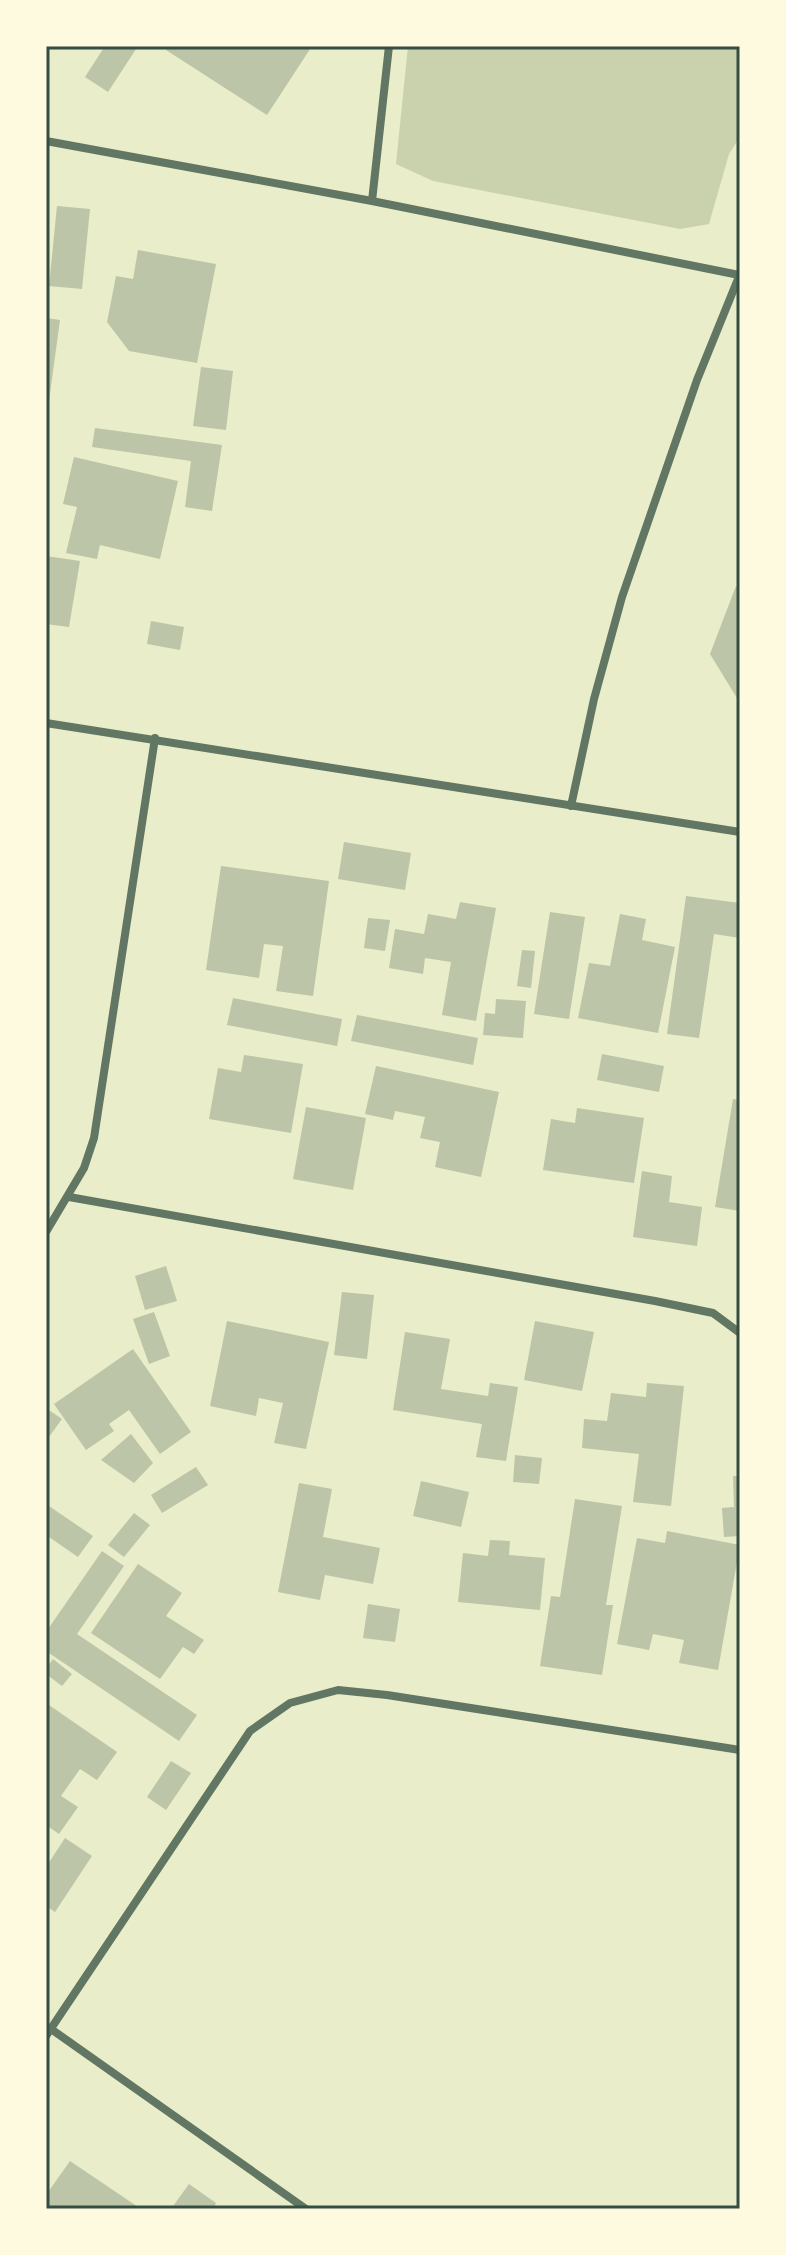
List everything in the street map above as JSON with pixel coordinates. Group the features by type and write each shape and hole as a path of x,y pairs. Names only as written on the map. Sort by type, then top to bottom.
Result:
{"street":[{"path":"372,201 389,46"},
{"path":"46,141 372,201 740,274 697,380 622,597 594,699 571,806"},
{"path":"46,723 740,832"},
{"path":"46,1232 84,1168 94,1138 155,738"},
{"path":"69,1197 655,1301 713,1313 740,1333"},
{"path":"306,2209 48,2032 250,1731 290,1703 338,1690 740,1750"}],"green space":[{"path":"408,46 740,46 740,137 729,154 709,224 680,229 433,181 396,164"}],"building":[{"path":"105,46 138,46 108,92 85,77"},
{"path":"168,46 312,46 267,115 166,50"},
{"path":"57,206 90,209 82,289 49,286"},
{"path":"138,250 216,264 197,363 129,351 107,322 116,276 133,279"},
{"path":"46,318 60,320 48,408 46,408"},
{"path":"201,367 233,371 226,430 193,426"},
{"path":"95,428 222,445 212,511 185,507 191,461 92,447"},
{"path":"74,457 178,481 160,559 100,545 97,559 66,553 77,507 63,504"},
{"path":"46,556 80,561 69,627 46,624"},
{"path":"736,586 740,587 740,703 710,654"},
{"path":"151,621 184,627 180,650 147,644"},
{"path":"344,842 411,853 405,890 338,879"},
{"path":"221,866 329,881 313,996 276,991 283,946 264,944 259,978 206,970"},
{"path":"686,896 740,903 740,938 714,934 699,1038 667,1034"},
{"path":"460,902 496,908 476,1021 442,1015 451,962 425,958 423,974 389,968 395,929 424,934 428,914 456,919"},
{"path":"550,912 585,917 569,1019 534,1014"},
{"path":"620,914 646,919 642,940 675,947 658,1033 578,1018 589,963 610,966"},
{"path":"368,918 390,920 385,951 364,948"},
{"path":"522,950 535,951 531,988 517,986"},
{"path":"233,998 342,1019 337,1046 227,1025"},
{"path":"496,999 526,1001 523,1038 483,1035 485,1013 495,1014"},
{"path":"357,1015 478,1038 473,1065 351,1041"},
{"path":"602,1054 664,1066 659,1092 597,1080"},
{"path":"244,1055 303,1064 291,1133 209,1119 218,1068 241,1072"},
{"path":"376,1066 499,1092 481,1177 435,1167 440,1142 420,1138 425,1117 395,1111 393,1120 365,1114"},
{"path":"733,1099 740,1100 740,1211 715,1207"},
{"path":"306,1107 366,1118 353,1190 293,1179"},
{"path":"577,1108 644,1118 634,1183 543,1170 551,1119 575,1123"},
{"path":"642,1171 672,1176 669,1202 702,1207 697,1246 633,1237"},
{"path":"166,1266 177,1301 145,1310 135,1276"},
{"path":"342,1292 374,1295 367,1359 334,1355"},
{"path":"154,1312 170,1356 149,1364 133,1319"},
{"path":"227,1321 329,1342 306,1449 274,1443 283,1403 259,1398 256,1416 210,1406"},
{"path":"535,1321 594,1332 582,1391 524,1380"},
{"path":"405,1332 450,1339 441,1389 488,1396 490,1383 518,1387 506,1461 476,1457 482,1424 393,1410"},
{"path":"133,1349 191,1432 160,1454 129,1410 109,1424 114,1431 86,1450 54,1404"},
{"path":"647,1383 684,1386 671,1506 633,1502 639,1454 582,1448 584,1419 607,1421 611,1393 646,1397"},
{"path":"46,1408 62,1419 46,1441"},
{"path":"131,1434 153,1463 134,1483 101,1460"},
{"path":"515,1455 542,1458 539,1484 513,1482"},
{"path":"196,1467 208,1485 162,1513 151,1495"},
{"path":"733,1476 740,1476 740,1536 724,1537 722,1508 734,1507"},
{"path":"421,1481 469,1492 461,1527 413,1516"},
{"path":"299,1483 332,1489 323,1537 380,1548 373,1584 325,1575 320,1600 278,1592"},
{"path":"575,1499 622,1506 606,1605 613,1605 602,1675 540,1666 551,1596 560,1597"},
{"path":"46,1504 93,1536 78,1557 46,1535"},
{"path":"134,1513 150,1525 124,1557 108,1545"},
{"path":"667,1531 740,1545 718,1670 679,1663 684,1640 653,1634 649,1650 617,1644 637,1538 665,1543"},
{"path":"490,1540 510,1541 509,1555 545,1558 540,1610 458,1602 463,1553 488,1556"},
{"path":"102,1551 124,1566 77,1634 197,1715 179,1741 46,1651 46,1632"},
{"path":"138,1564 182,1593 166,1616 204,1640 194,1654 183,1647 160,1679 91,1633"},
{"path":"368,1604 400,1609 395,1642 363,1638"},
{"path":"53,1659 72,1674 62,1686 46,1674 46,1668"},
{"path":"46,1703 117,1752 97,1780 80,1769 61,1796 78,1807 59,1834 46,1825"},
{"path":"171,1761 191,1773 166,1810 147,1797"},
{"path":"65,1838 92,1856 55,1912 46,1906 46,1867"},
{"path":"70,2161 141,2209 46,2209 46,2195"},
{"path":"189,2184 216,2203 213,2209 171,2209"}]}
